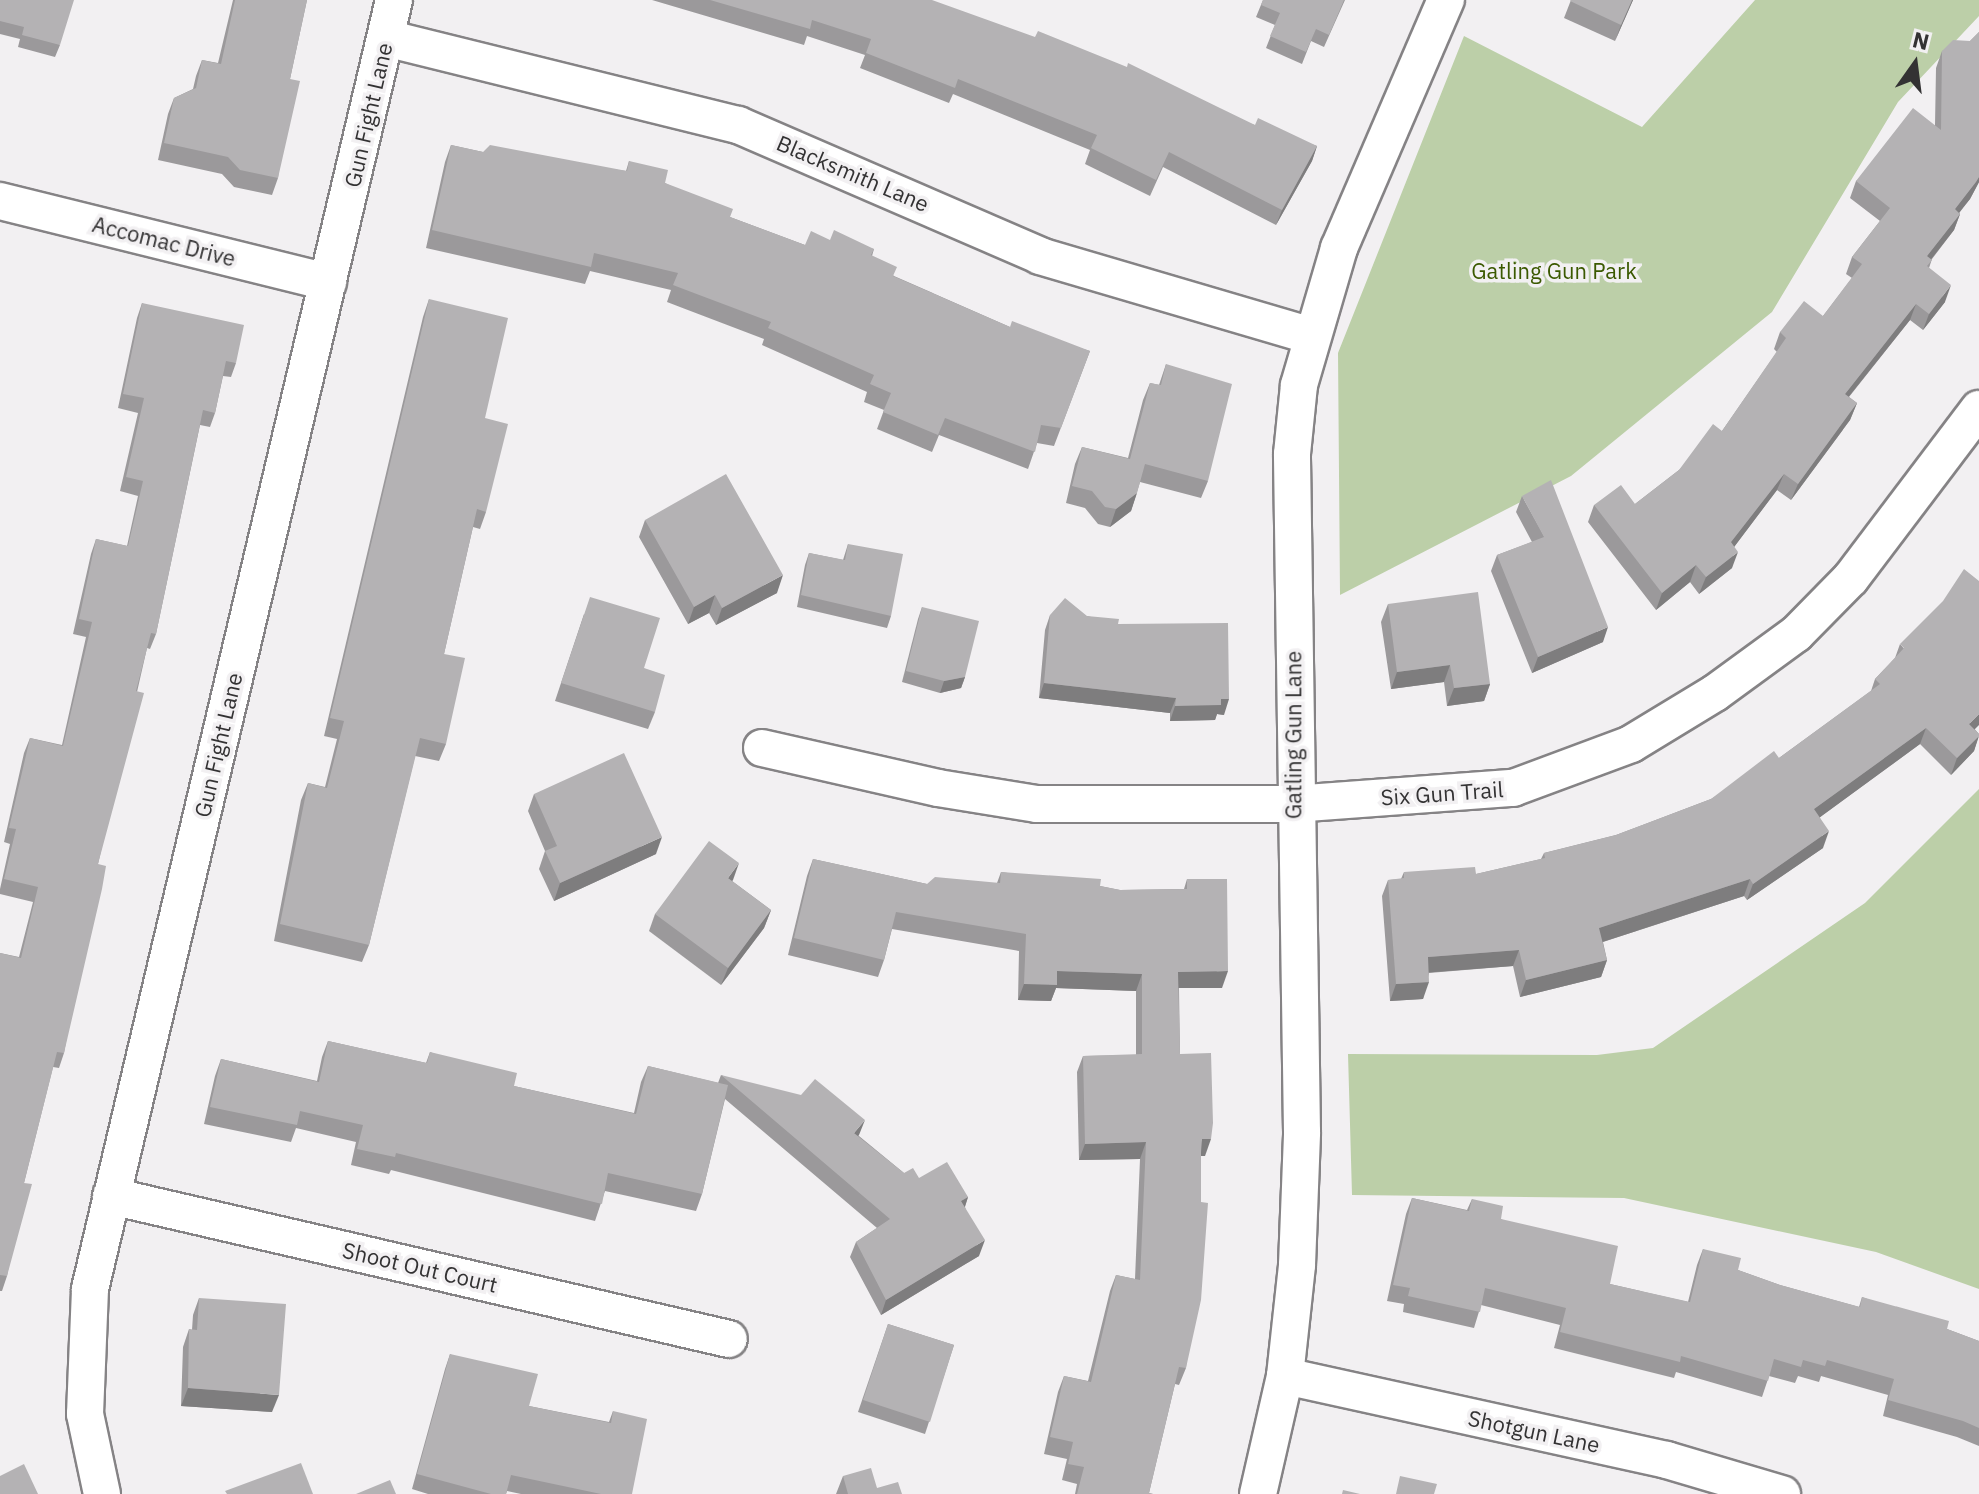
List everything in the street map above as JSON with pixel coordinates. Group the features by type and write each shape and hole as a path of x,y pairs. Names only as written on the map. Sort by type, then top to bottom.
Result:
{"street":[{"name":"Gun Fight Lane","path":"102,1494 91,1457 84,1366 90,1289 394,0"},
{"name":"Gatling Gun Lane","path":"1258,1494 1285,1376 1297,1265 1302,1132 1293,804 1292,454 1311,336 1339,248 1446,0"},
{"name":"Blacksmith Lane","path":"386,38 738,125 814,154 1040,256 1311,336"},
{"name":"Accomac Drive","path":"0,201 328,282"},
{"name":"Six Gun Trail","path":"762,748 938,788 1037,804 1293,804 1513,788 1631,744 1715,693 1796,634 1851,578 1979,409"},
{"name":"Shoot Out Court","path":"111,1196 729,1339"},
{"name":"Shotgun Lane","path":"1285,1376 1667,1460 1782,1494"}],"green space":[{"name":"Gatling Gun Park","path":"1755,0 1979,0 1979,16 1898,102 1772,312 1571,476 1340,595 1338,353 1464,36 1642,127"},
{"path":"1979,789 1979,1289 1876,1252 1624,1198 1352,1195 1348,1054 1597,1055 1653,1048 1865,903"}],"building":[{"path":"0,0 74,0 60,45 22,35 24,27 0,21"},
{"path":"235,0 307,0 290,79 300,81 278,178 240,170 228,157 164,143 174,98 196,88 202,60 221,64"},
{"path":"710,0 932,0 1035,37 1038,31 1127,67 1128,63 1255,125 1258,118 1317,146 1282,210 1169,152 1156,180 1091,148 1097,135 958,79 955,88 866,53 871,39 812,20 810,29"},
{"path":"1263,0 1344,0 1329,35 1316,29 1306,52 1270,36 1280,13 1261,5"},
{"path":"1571,0 1632,0 1621,25"},
{"path":"1979,32 1979,177 1955,209 1960,214 1927,256 1932,260 1927,266 1951,285 1929,314 1916,304 1845,394 1857,403 1798,484 1784,474 1731,542 1738,552 1706,577 1696,565 1662,593 1594,505 1621,485 1635,504 1679,470 1713,424 1722,431 1786,338 1780,332 1804,301 1823,316 1862,264 1852,257 1890,208 1856,181 1913,108 1941,130 1942,51 1953,40 1970,41"},
{"path":"451,145 483,152 490,145 627,171 629,161 668,170 665,183 733,209 730,217 805,245 811,231 830,240 834,230 874,249 871,255 897,267 893,276 1010,327 1012,321 1090,351 1061,428 1041,425 1035,452 945,418 938,435 883,412 891,393 870,384 874,375 768,328 771,322 673,285 678,273 594,253 591,267 432,230"},
{"path":"429,299 508,318 485,418 508,424 486,512 477,509 444,654 465,658 446,744 420,738 369,945 280,924 308,783 327,788 344,721 330,718"},
{"path":"142,303 244,325 236,363 226,361 215,413 203,410 156,634 151,633 136,691 144,693 98,864 106,866 102,889 64,1053 57,1052 24,1183 32,1184 7,1276 0,1275 0,953 21,958 38,887 4,879 16,829 9,828 30,738 63,746 92,622 79,619 96,539 128,546 143,481 126,477 144,398 123,394"},
{"path":"1166,364 1232,384 1208,481 1145,464 1137,493 1116,509 1105,507 1092,491 1072,486 1082,447 1130,459 1150,383 1161,385"},
{"path":"726,474 783,575 722,608 715,595 694,607 645,520"},
{"path":"1551,480 1608,627 1538,657 1497,555 1544,537 1522,496"},
{"path":"848,544 903,554 891,616 801,595 809,553 845,560"},
{"path":"1964,569 1979,581 1979,714 1969,724 1979,736 1957,758 1926,728 1814,809 1829,831 1753,884 1750,879 1599,928 1607,960 1526,980 1519,950 1428,957 1429,982 1396,984 1388,880 1404,878 1404,872 1475,867 1476,874 1545,858 1544,853 1616,835 1711,799 1774,751 1779,758 1880,684 1875,679 1904,648 1900,644 1943,601"},
{"path":"1478,592 1490,684 1454,688 1450,665 1397,672 1388,604"},
{"path":"590,597 660,618 644,668 665,675 655,712 561,683"},
{"path":"1065,598 1087,616 1119,619 1118,624 1228,623 1229,699 1221,699 1221,705 1175,706 1176,698 1044,683 1050,615"},
{"path":"922,607 979,621 965,677 944,681 906,671"},
{"path":"624,753 662,837 560,883 545,851 557,846 534,794"},
{"path":"709,841 739,863 728,878 771,910 728,968 655,914"},
{"path":"813,859 927,884 935,877 1000,883 1001,872 1101,879 1100,886 1120,890 1187,889 1187,879 1227,879 1228,971 1178,972 1180,1054 1211,1053 1213,1123 1211,1139 1202,1139 1201,1152 1201,1202 1208,1203 1201,1300 1186,1368 1179,1367 1149,1493 1153,1494 1077,1494 1084,1467 1068,1464 1073,1442 1050,1437 1064,1376 1091,1382 1116,1275 1140,1280 1146,1142 1085,1144 1083,1056 1142,1054 1142,974 1057,971 1057,985 1024,984 1026,934 896,912 884,960 794,938"},
{"path":"328,1041 427,1063 430,1052 517,1073 514,1086 636,1114 648,1066 728,1085 702,1194 608,1173 602,1204 396,1153 395,1157 357,1149 363,1125 300,1111 297,1125 210,1107 221,1059 319,1082"},
{"path":"721,1075 801,1095 815,1079 865,1120 854,1133 904,1173 913,1168 919,1178 947,1162 968,1197 961,1201 985,1240 886,1300 856,1242 890,1219"},
{"path":"1412,1198 1469,1211 1472,1199 1503,1206 1501,1219 1618,1246 1610,1284 1690,1302 1703,1249 1741,1258 1738,1270 1780,1285 1860,1307 1862,1297 1949,1321 1947,1329 1979,1341 1979,1428 1888,1400 1894,1379 1827,1360 1825,1366 1803,1360 1801,1367 1774,1359 1768,1381 1681,1356 1680,1362 1560,1332 1566,1308 1485,1288 1480,1312 1408,1296 1410,1288 1393,1285"},
{"path":"199,1298 286,1304 279,1395 188,1388 189,1329 197,1330"},
{"path":"888,1324 954,1345 930,1422 863,1400"},
{"path":"450,1354 538,1374 529,1406 611,1423 613,1411 647,1419 632,1494 601,1494 511,1475 506,1494 491,1494 417,1474"},
{"path":"301,1463 313,1494 227,1494 225,1491"},
{"path":"24,1464 38,1494 0,1494 0,1476"},
{"path":"871,1468 877,1488 898,1482 902,1494 848,1494 843,1476"},
{"path":"1400,1476 1437,1484 1434,1494 1396,1494"},
{"path":"390,1480 396,1494 356,1494"}]}
